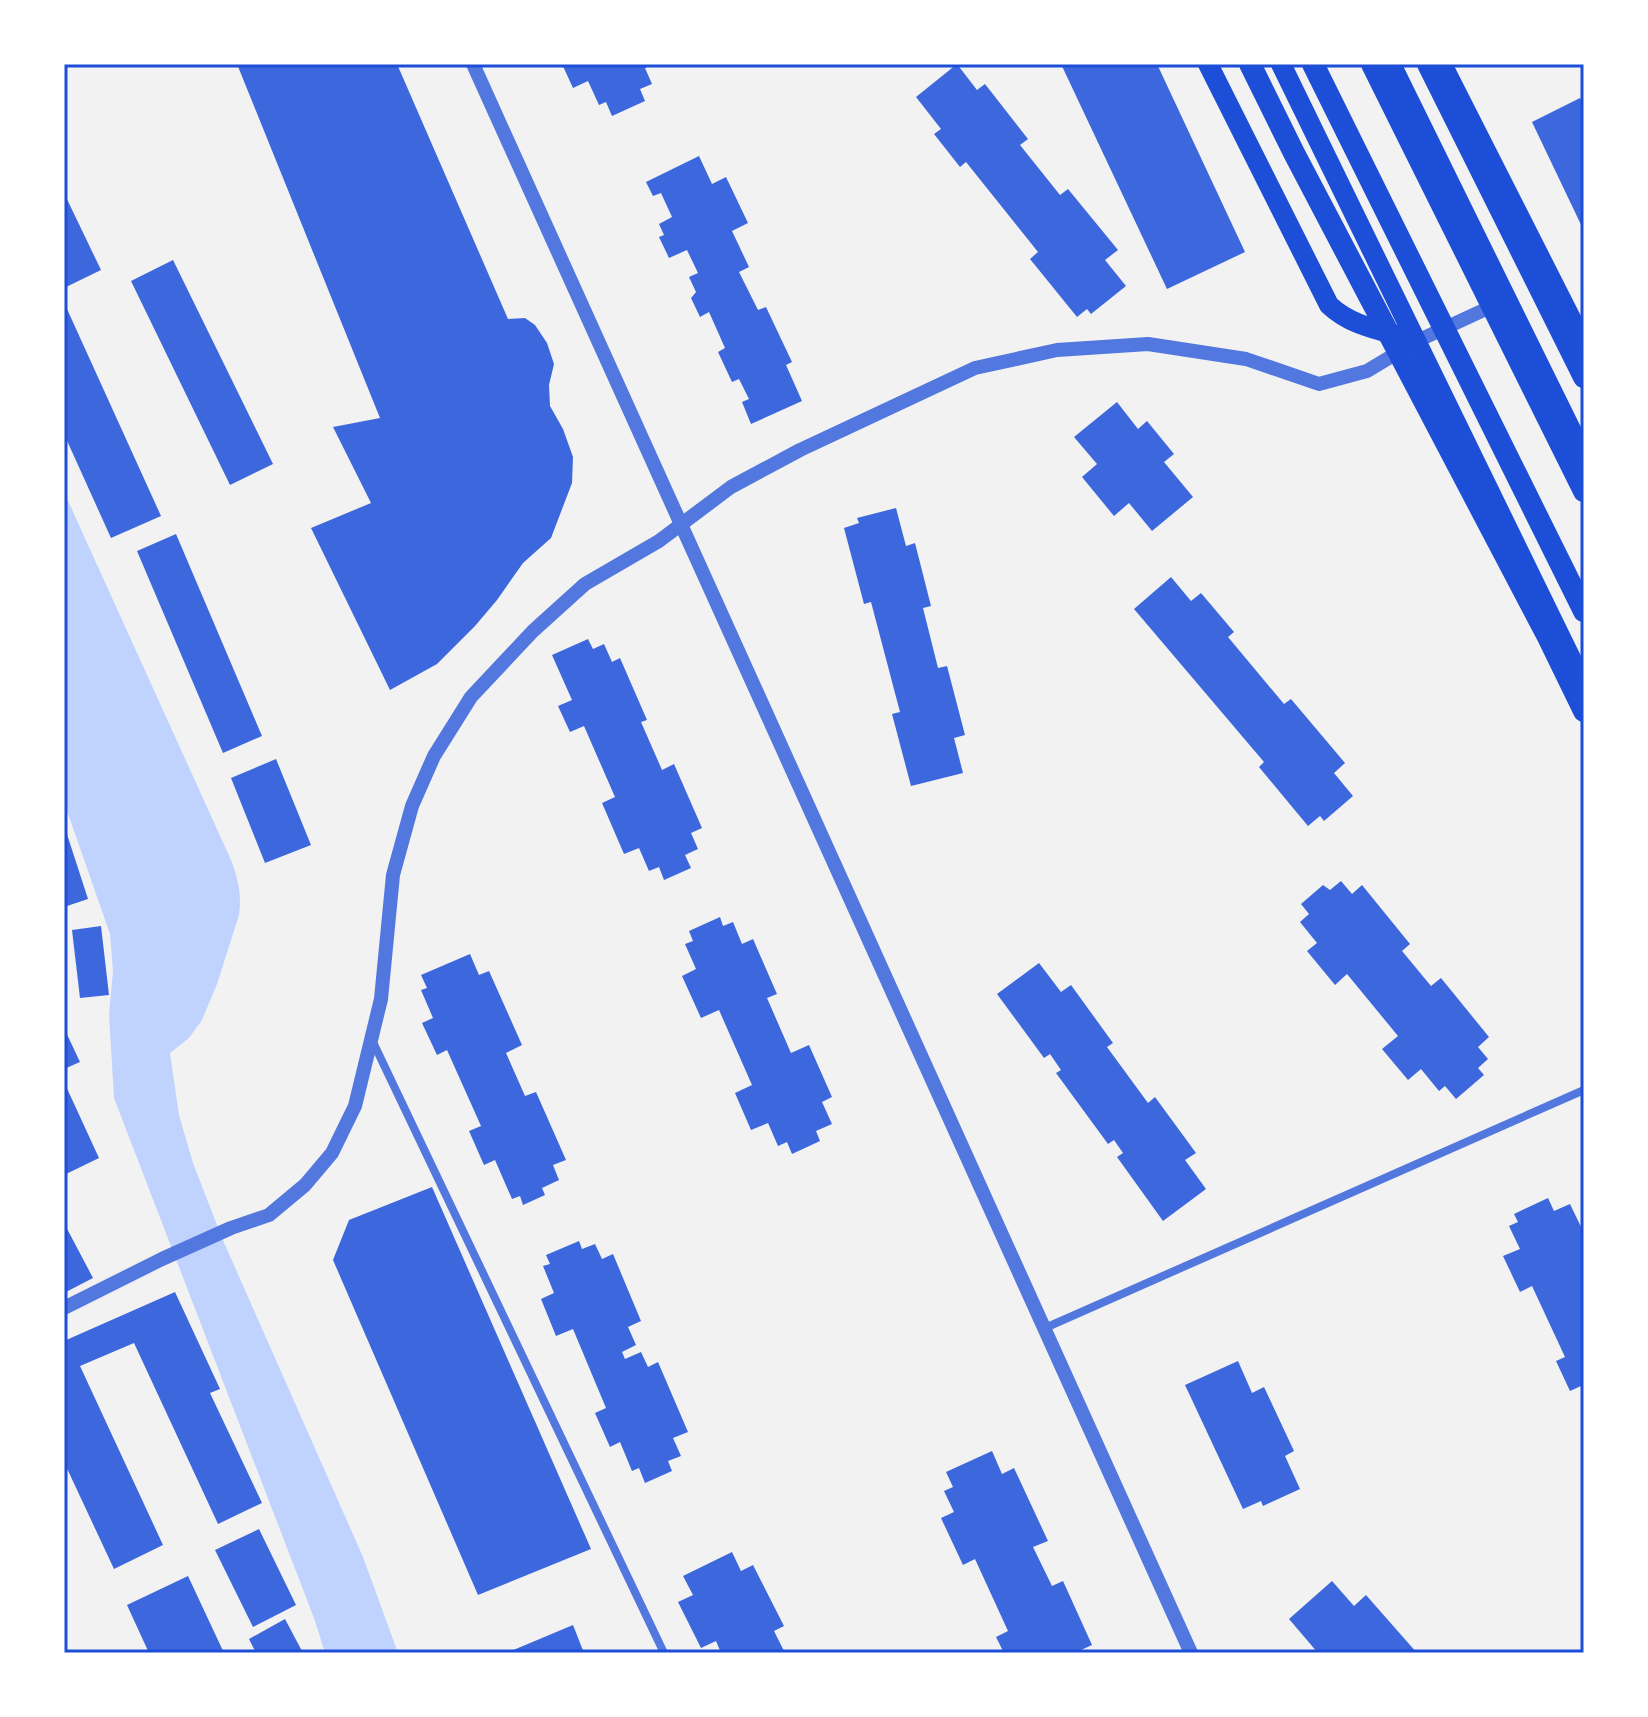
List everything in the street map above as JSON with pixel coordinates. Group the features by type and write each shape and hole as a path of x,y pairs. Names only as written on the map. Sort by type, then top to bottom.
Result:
{"highway":[{"path":"1250,64 1584,711"},
{"path":"1313,64 1584,611"},
{"path":"1372,64 1584,491"},
{"path":"1428,64 1576,344 1584,377"}],"main road":[{"path":"1208,64 1329,305 1341,316 1356,323 1417,341"},
{"path":"1281,64 1584,685"},
{"path":"1391,64 1584,456"},
{"path":"1442,64 1576,344"}],"street":[{"path":"473,64 1191,1653"},
{"path":"64,1308 162,1259 231,1228 269,1215 305,1185 332,1153 355,1106 381,999 393,875 412,806 434,756 471,697 533,631 585,584 659,541 731,487 800,450 975,368 1057,350 1148,344 1246,359 1319,384 1367,371 1417,341 1507,300"},
{"path":"371,1039 664,1653"},
{"path":"1045,1328 1584,1090"}],"water":[{"path":"64,492 231,860 239,887 239,915 217,984 202,1020 189,1038 170,1053 179,1115 193,1163 222,1238 363,1557 398,1653 325,1653 114,1098 109,1014 113,971 110,934 64,802"}],"building":[{"path":"237,64 397,64 508,319 525,318 535,325 547,343 554,364 549,385 550,406 573,457 572,483 551,538 523,563 475,626 437,664 390,690 311,528 371,503 333,427 380,418"},
{"path":"562,64 653,64 645,68 652,84 640,89 645,101 612,116 606,102 599,105 588,81 573,88"},
{"path":"957,64 977,90 985,84 1028,139 1020,145 1060,195 1068,189 1118,250 1105,260 1126,286 1091,314 1087,309 1077,317 1030,259 1038,252 966,162 960,167 934,134 941,129 916,97"},
{"path":"1061,64 1157,64 1245,252 1167,289"},
{"path":"1580,98 1584,107 1584,231 1532,122"},
{"path":"699,156 712,184 726,177 748,223 732,231 749,267 739,272 758,310 766,307 792,362 786,365 802,401 751,424 742,402 749,399 739,379 732,382 718,352 725,348 709,312 700,317 691,298 696,292 689,277 698,273 687,250 669,258 659,237 664,235 659,224 672,217 661,193 653,196 646,182"},
{"path":"64,193 101,270 64,288"},
{"path":"173,260 273,464 230,485 131,281"},
{"path":"67,309 161,516 111,538 64,434 64,311"},
{"path":"1117,402 1138,429 1147,421 1174,454 1164,462 1193,497 1152,531 1129,503 1114,516 1082,477 1097,464 1074,437"},
{"path":"896,508 906,546 915,543 931,606 923,608 938,668 947,666 965,735 954,738 963,773 911,786 892,714 900,712 871,602 864,604 844,528 859,523 857,518"},
{"path":"176,534 262,736 223,753 137,551"},
{"path":"1171,577 1191,601 1201,593 1234,632 1228,637 1284,704 1291,699 1345,763 1334,773 1353,796 1324,821 1320,816 1308,826 1259,767 1264,762 1134,609"},
{"path":"588,639 593,649 604,644 612,662 620,658 647,720 641,722 662,770 674,764 702,828 691,833 698,849 685,855 691,868 664,880 659,867 649,871 639,848 624,854 602,803 615,797 584,726 570,732 558,706 572,700 552,655"},
{"path":"276,759 311,845 265,863 231,778"},
{"path":"64,825 88,899 64,907"},
{"path":"1341,881 1352,894 1362,885 1410,944 1402,951 1431,986 1441,978 1489,1037 1478,1047 1488,1059 1478,1068 1484,1075 1456,1099 1445,1086 1439,1091 1421,1069 1408,1080 1382,1049 1398,1036 1347,974 1335,985 1307,951 1317,943 1300,922 1309,914 1301,904 1323,885 1330,890"},
{"path":"720,917 723,926 733,922 742,944 753,939 777,994 767,998 791,1053 809,1045 832,1097 822,1102 832,1124 816,1131 820,1141 792,1154 787,1142 778,1146 768,1123 751,1130 735,1093 752,1085 719,1010 701,1018 682,976 696,969 685,944 693,941 689,931"},
{"path":"101,926 109,995 80,998 72,930"},
{"path":"470,954 479,975 489,971 522,1045 506,1053 525,1096 536,1092 566,1160 553,1165 559,1180 542,1188 545,1195 523,1205 520,1196 512,1199 495,1160 484,1165 469,1131 481,1126 447,1050 437,1055 422,1023 433,1018 421,990 427,988 421,975"},
{"path":"1039,963 1061,992 1071,985 1113,1043 1107,1047 1148,1103 1155,1097 1196,1153 1185,1160 1206,1189 1163,1221 1117,1157 1123,1153 1114,1140 1108,1144 1056,1073 1061,1070 1050,1054 1044,1058 997,994"},
{"path":"64,1028 80,1062 64,1069"},
{"path":"64,1082 99,1158 64,1175"},
{"path":"432,1187 591,1549 478,1595 333,1260 349,1220"},
{"path":"1548,1198 1554,1211 1570,1204 1584,1233 1584,1393 1581,1386 1570,1391 1556,1361 1565,1357 1532,1286 1520,1292 1503,1256 1520,1249 1509,1226 1518,1222 1514,1214"},
{"path":"64,1223 93,1278 64,1293"},
{"path":"579,1241 582,1249 595,1244 602,1259 613,1254 641,1321 628,1327 636,1345 622,1352 625,1359 641,1352 648,1367 658,1362 688,1432 673,1438 681,1456 668,1461 672,1471 645,1483 639,1468 632,1471 620,1442 610,1447 595,1413 606,1408 573,1329 556,1336 541,1299 554,1293 543,1266 550,1264 546,1255"},
{"path":"175,1292 220,1389 210,1393 262,1503 218,1524 134,1343 80,1366 163,1545 114,1569 64,1462 64,1341"},
{"path":"1238,1361 1252,1393 1264,1387 1294,1451 1285,1456 1300,1489 1263,1506 1261,1501 1243,1509 1185,1385"},
{"path":"992,1451 1002,1474 1014,1468 1048,1541 1033,1547 1052,1586 1063,1581 1092,1645 1081,1650 1082,1653 1004,1653 996,1637 1008,1631 975,1559 963,1565 941,1518 954,1512 944,1491 953,1487 946,1472"},
{"path":"259,1529 296,1605 253,1627 215,1550"},
{"path":"732,1552 741,1571 753,1565 784,1626 774,1631 785,1653 721,1653 716,1641 701,1648 678,1602 693,1595 683,1576"},
{"path":"188,1576 224,1653 149,1653 127,1605"},
{"path":"1332,1581 1354,1606 1366,1595 1417,1653 1318,1653 1289,1619"},
{"path":"285,1619 303,1653 256,1653 249,1639"},
{"path":"573,1625 584,1653 506,1653"}]}
